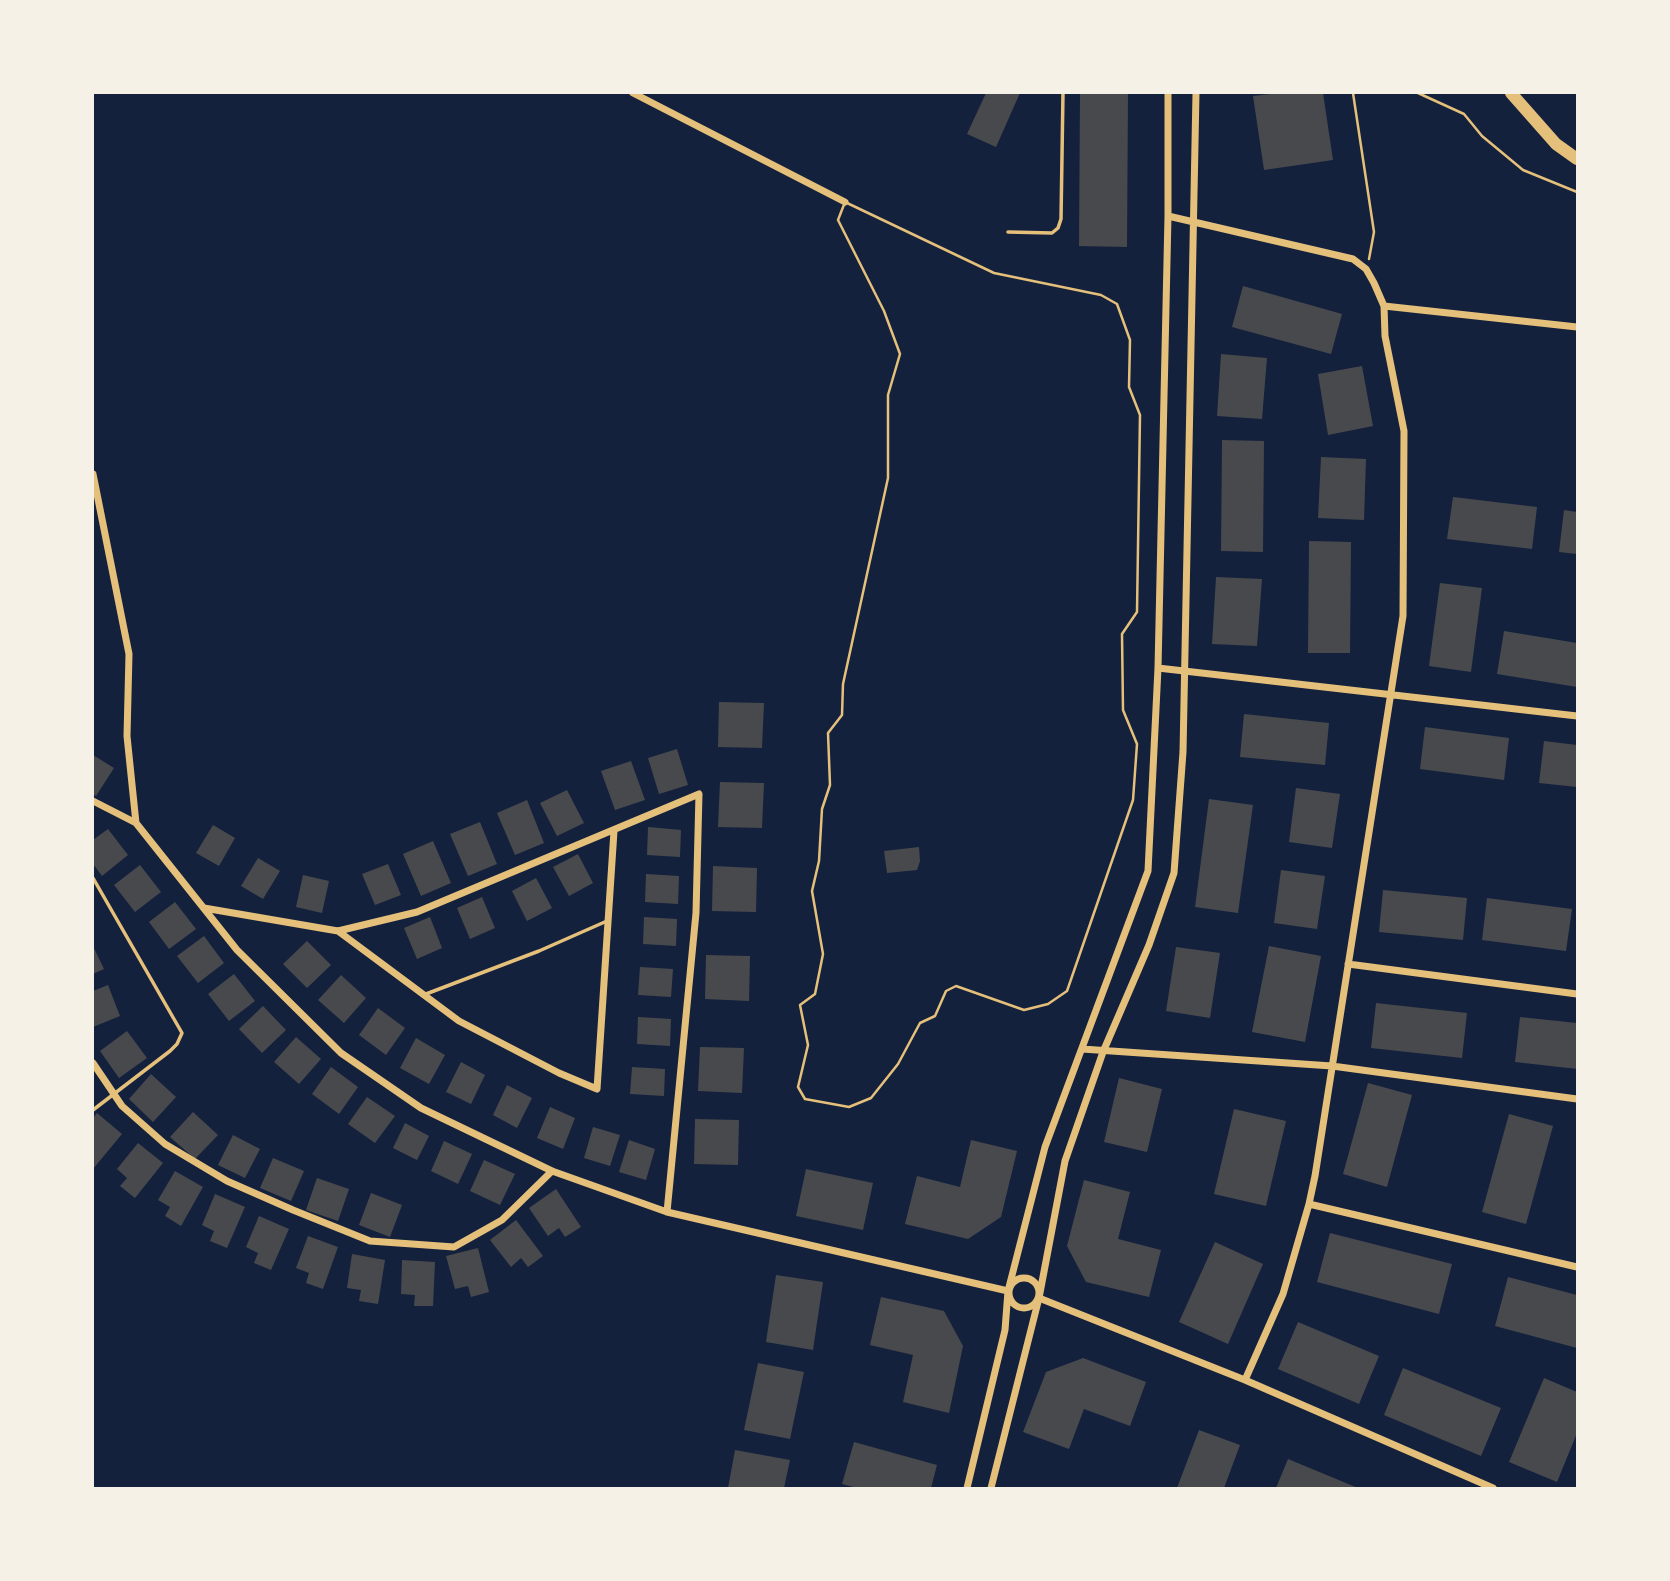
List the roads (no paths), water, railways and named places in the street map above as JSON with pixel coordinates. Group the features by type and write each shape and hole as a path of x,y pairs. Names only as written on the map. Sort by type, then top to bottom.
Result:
{"highway":[{"path":"1511,93 1556,144 1577,159"},
{"path":"1556,144 1577,152"}],"street":[{"path":"633,93 845,202"},
{"path":"967,1488 1005,1331 1009,1291 1045,1147 1148,871 1158,668 1168,216 1168,93"},
{"path":"991,1488 1038,1297 1065,1161 1103,1052 1149,945 1174,873 1183,752 1196,93"},
{"path":"1168,216 1353,259 1366,269 1384,306 1385,336 1404,431 1403,616 1309,1204 1283,1294 1244,1380"},
{"path":"1384,306 1577,327"},
{"path":"93,474 129,654 127,736 136,823"},
{"path":"1158,668 1577,716"},
{"path":"203,908 338,931 417,912 699,794 696,913 667,1212"},
{"path":"93,801 136,823 237,950 341,1053 421,1108 552,1171 667,1212 1009,1291"},
{"path":"338,931 459,1021 559,1073 597,1089 614,831"},
{"path":"1348,964 1577,994"},
{"path":"1082,1049 1332,1066 1577,1099"},
{"path":"93,1063 122,1106 165,1144 227,1181 370,1241 453,1247 502,1220 552,1171"},
{"path":"1309,1204 1577,1267"},
{"path":"1025,1278 1036,1285 1038,1297 1033,1306 1018,1308 1010,1301 1009,1291 1016,1280 1025,1278"},
{"path":"1038,1297 1244,1380 1493,1488"}],"lane":[{"path":"1008,232 1052,233 1058,228 1061,219 1063,93"},
{"path":"93,878 182,1033 170,1051 93,1111"},
{"path":"424,995 539,951 608,920"}]}
